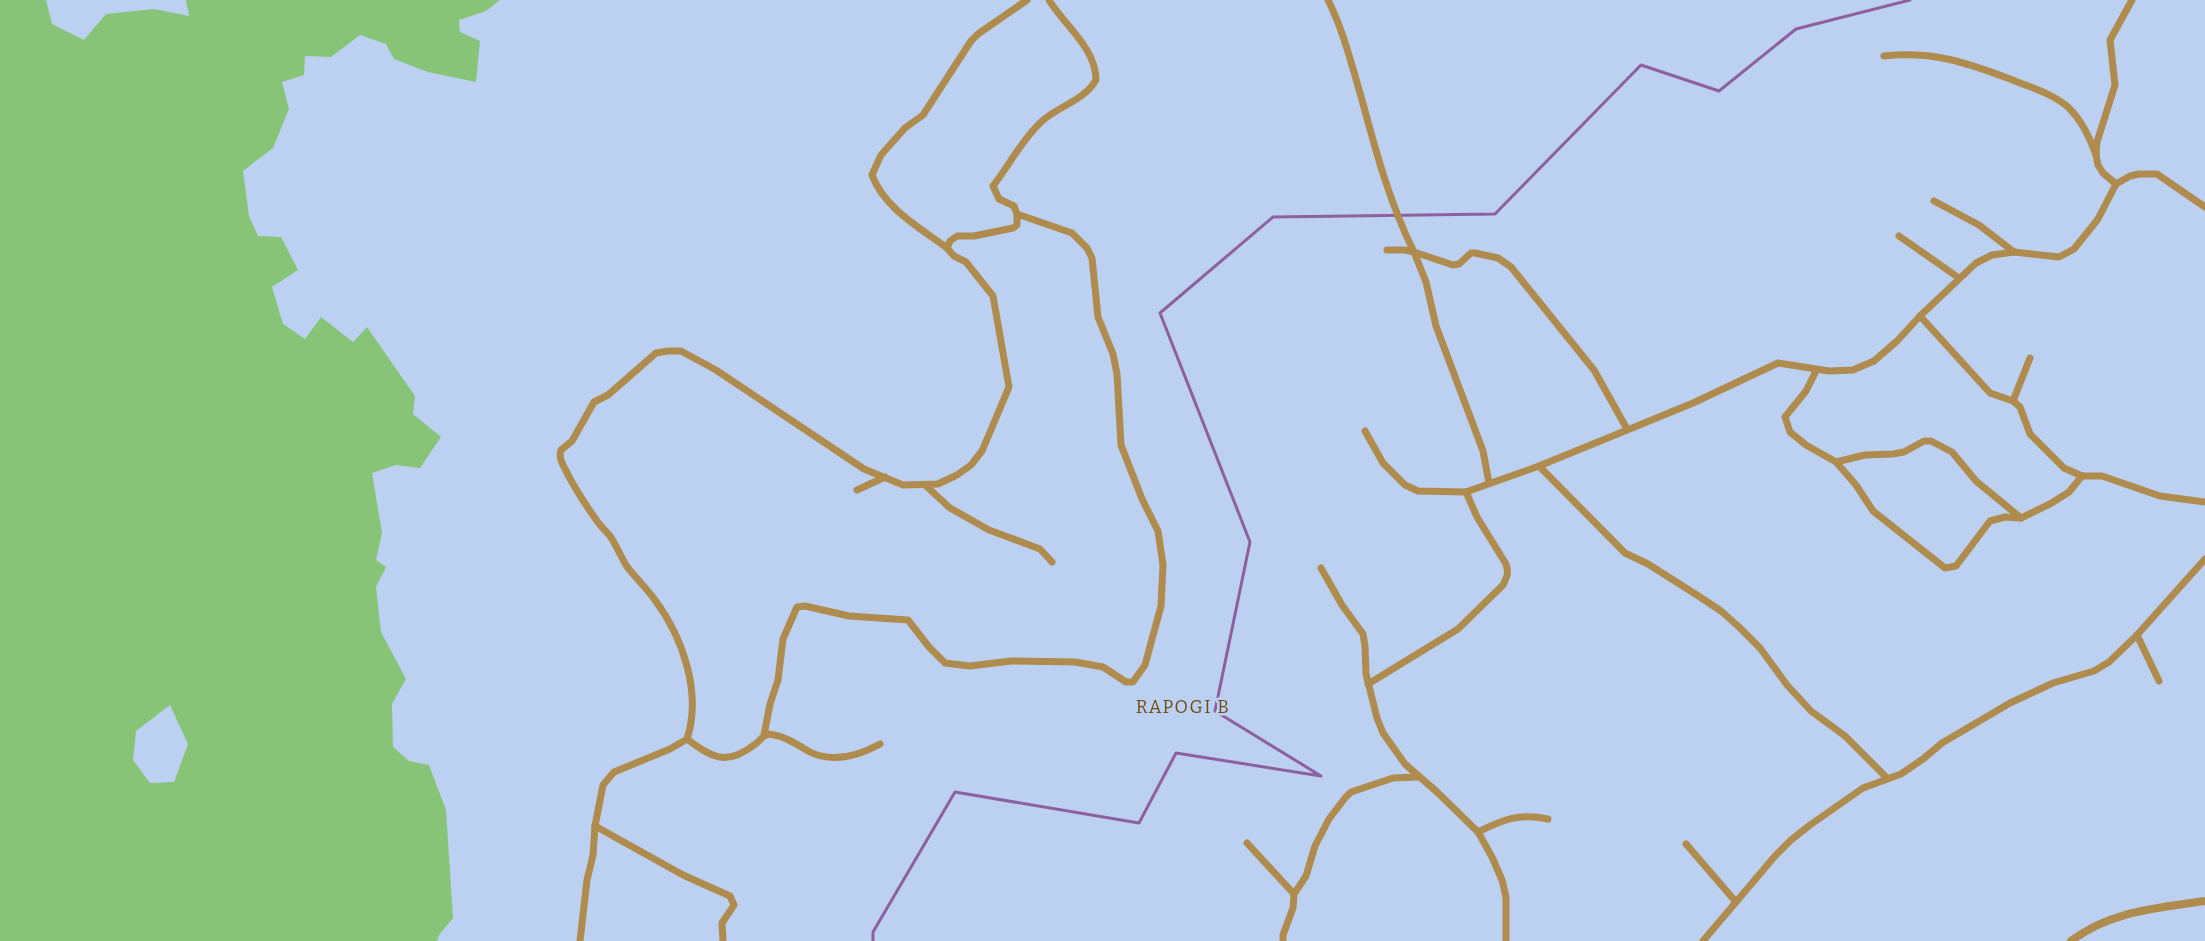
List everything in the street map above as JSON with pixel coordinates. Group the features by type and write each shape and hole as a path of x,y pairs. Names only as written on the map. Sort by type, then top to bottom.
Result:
{"street":[{"path":"580,941 587,880 603,785 614,772 670,750 687,739 691,726 691,697 690,678 685,658 656,601 629,568 610,536 596,520 577,491 559,458 561,450 572,441 594,402 608,395 656,353 681,351 716,370 864,469 903,485 939,484 957,476 971,465 982,451 1009,387 993,296 966,262 954,256 947,248 901,214 877,187 873,175 881,154 905,128 923,114 971,41 1027,0"},
{"path":"947,248 950,241 957,236 974,236 1013,228 1017,225 1014,206 999,199 993,186 1024,139 1050,114 1090,90 1096,80 1093,66 1083,45 1072,27 1049,0"},
{"path":"1328,0 1352,63 1396,215 1426,282 1436,326 1483,451 1489,483"},
{"path":"2096,155 2097,142 2115,85 2110,40 2132,0"},
{"path":"1884,56 1925,56 1958,60 2034,88 2065,105 2085,127 2103,173 2116,184"},
{"path":"1365,432 1383,464 1405,485 1418,491 1466,492 1539,466 1693,403 1778,363 1816,371 1853,370 1874,361 1976,263 1992,255 2014,252 2059,257 2074,249 2098,219 2116,184 2139,174 2157,174 2205,207"},
{"path":"1934,201 1979,225 2014,252"},
{"path":"687,739 705,752 723,759 739,754 754,745 764,735 770,704 778,680 783,639 797,608 805,606 849,616 908,620 945,663 970,666 1011,660 1075,662 1103,668 1126,682 1133,682 1145,665 1161,606 1163,565 1158,531 1142,499 1121,445 1117,374 1113,354 1098,317 1092,258 1087,248 1072,233 1017,214"},
{"path":"1899,236 1959,278"},
{"path":"1387,250 1414,252 1453,265 1459,264 1475,253 1498,258 1511,267 1594,370 1627,429"},
{"path":"1920,316 1990,393 2013,401 2023,413 2030,435 2056,461 2082,476 2102,476 2160,496 2205,502"},
{"path":"2013,401 2030,358"},
{"path":"1816,371 1806,391 1785,417 1790,432 1806,446 1836,462 1856,485 1873,511 1945,568 1956,566 1990,521 2005,517 2021,518 2050,504 2069,492 2082,476"},
{"path":"1836,462 1865,455 1904,452 1923,441 1931,441 1952,452 1976,481 2021,518"},
{"path":"1539,466 1625,553 1685,587 1721,611 1760,648 1786,685 1811,711 1845,736 1887,778"},
{"path":"857,490 885,477"},
{"path":"926,485 950,508 989,530 1040,549 1053,562"},
{"path":"1368,684 1458,629 1507,578 1506,564 1466,492"},
{"path":"1703,941 1791,840 1863,789 1901,774 1942,743 2010,704 2053,683 2094,671 2109,662 2137,635 2205,559"},
{"path":"1321,568 1342,605 1363,634 1368,684 1383,733 1395,752 1478,832 1502,880 1506,897 1506,941"},
{"path":"2137,635 2159,681"},
{"path":"764,735 775,735 791,740 820,756 851,756 880,744"},
{"path":"1283,941 1293,908 1294,894 1306,876 1315,846 1324,828 1345,798 1351,792 1393,778 1419,777"},
{"path":"1478,832 1515,817 1533,816 1548,819"},
{"path":"595,826 683,875 730,896 734,905 722,923 723,941"},
{"path":"1247,843 1294,894"},
{"path":"1686,844 1736,902"},
{"path":"2071,941 2104,921 2133,912 2205,901"}],"green space":[{"path":"0,0 46,0 52,24 84,40 106,14 154,9 189,16 186,0 500,0 486,11 459,20 460,32 480,41 476,82 428,72 394,59 386,44 360,35 331,57 305,56 304,75 282,82 289,109 273,148 243,171 249,216 258,236 281,237 298,270 272,287 283,324 305,339 321,317 353,342 367,327 415,396 413,414 441,437 420,468 396,465 372,473 382,533 376,560 386,567 376,587 381,632 406,679 392,704 393,747 409,761 429,765 446,810 453,918 437,941 0,941","holes":["170,705 188,744 174,782 150,783 133,760 136,731"]}],"waterway":[{"path":"873,941 873,932 955,792 1139,823 1176,753 1321,776 1215,711 1250,542 1160,313 1273,217 1495,214 1641,65 1719,91 1796,29 1910,0"}],"district":[{"name":"RAPOGI B","path":"1183,707"}]}
